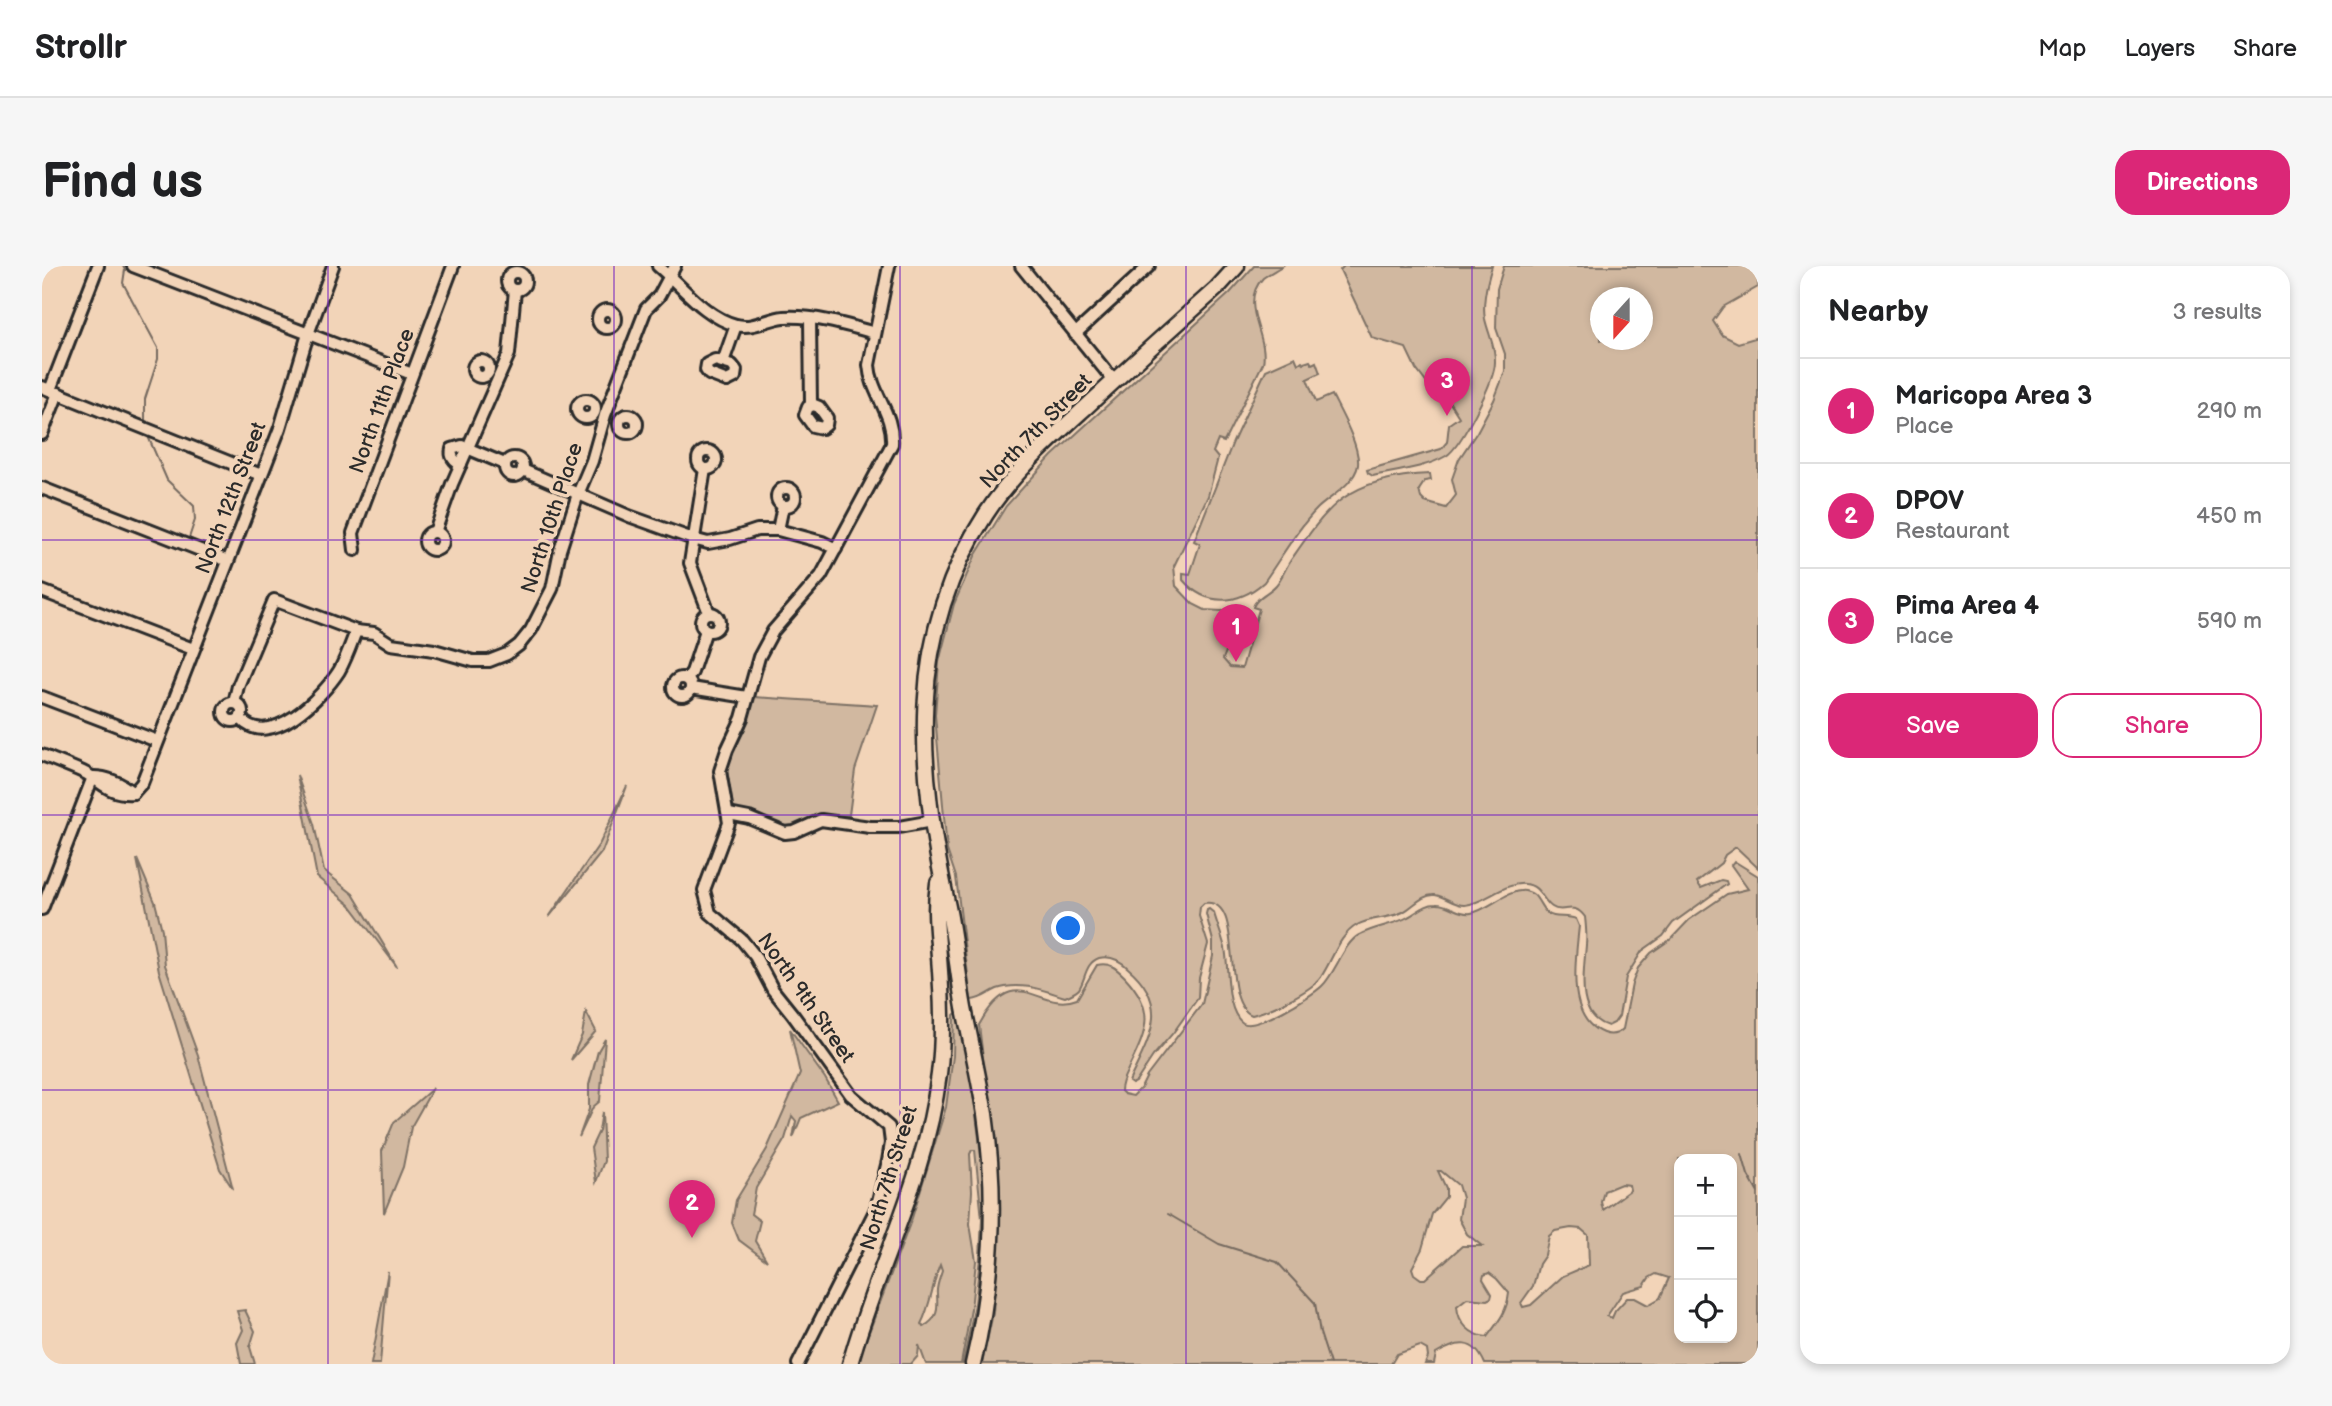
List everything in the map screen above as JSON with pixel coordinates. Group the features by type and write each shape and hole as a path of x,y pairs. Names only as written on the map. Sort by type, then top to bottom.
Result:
{"main road":[{"name":"North 7th Street","path":"973,1364 984,1311 990,1261 992,1196 985,1113 948,909 939,875 932,821 924,695 934,632 950,582 978,526 1003,491 1043,447 1217,288 1237,266"},
{"name":"North 7th Street","path":"850,1364 912,1191 935,1100 943,1025 934,909 939,875"}],"street":[{"path":"42,434 50,390 98,266"},
{"path":"133,266 412,374"},
{"name":"North 12th Street","path":"93,777 100,785 123,793 133,793 142,783 280,428 308,334 333,266"},
{"name":"North 11th Place","path":"355,550 353,533 453,266"},
{"path":"658,266 672,271 717,317 736,325 759,325 781,318 810,319 875,333"},
{"name":"North 9th Street","path":"798,1364 877,1209 891,1143 889,1127 851,1095 773,990 755,956 742,940 710,914 704,890 729,823 720,771 742,718 765,643 821,576 892,444 893,429 870,378 869,365 889,266"},
{"path":"1075,334 1149,266"},
{"path":"435,532 495,374 509,354 515,290 525,283 518,269"},
{"path":"1028,269 1075,334 1114,381"},
{"name":"North 10th Place","path":"356,631 374,633 391,644 434,650 473,661 499,659 519,645 544,608 552,589 560,550 592,461 600,413 646,309 659,296 672,271"},
{"path":"810,319 811,405"},
{"path":"723,362 736,325"},
{"path":"614,326 634,337"},
{"path":"50,390 261,475"},
{"path":"600,413 620,421"},
{"path":"468,448 505,464 506,472 511,475 517,475 523,470 693,539 708,543 757,530 778,530 836,549"},
{"path":"705,469 690,563 709,613 701,620 706,630 689,683 747,697"},
{"path":"42,488 228,561"},
{"path":"778,530 783,506"},
{"path":"42,592 193,649"},
{"path":"274,600 356,631 340,670 327,688 307,706 283,724 266,730 248,726 240,718 241,708 234,703 238,686 274,600"},
{"path":"42,697 157,741"},
{"path":"42,755 93,777 42,909"},
{"path":"729,814 749,818 785,833 794,832 821,820 870,827 899,827 932,821"},
{"path":"42,869 55,875"}],"shaded area":[{"path":"1254,266 1282,266 1263,278 1256,288 1254,309 1264,353 1263,363 1224,442 1218,440 1213,452 1218,458 1208,496 1174,566 1176,586 1193,604 1205,610 1222,611 1238,607 1244,610 1238,611 1233,631 1238,633 1235,645 1229,644 1223,659 1230,667 1242,668 1259,609 1253,607 1281,579 1309,534 1342,499 1384,480 1430,474 1431,480 1425,481 1419,490 1425,502 1446,508 1456,495 1452,479 1459,459 1494,400 1505,371 1505,354 1496,328 1497,289 1504,266 1758,266 1758,287 1723,307 1713,321 1722,335 1738,343 1758,337 1758,868 1736,847 1697,882 1701,888 1721,880 1727,884 1673,923 1663,936 1642,951 1626,977 1619,1016 1608,1026 1597,1021 1586,1003 1583,980 1585,917 1576,909 1560,910 1552,907 1534,887 1525,884 1510,886 1480,901 1465,905 1430,895 1398,914 1362,922 1345,935 1321,977 1309,988 1290,1000 1252,1015 1242,1006 1236,991 1225,916 1217,905 1204,903 1200,907 1199,916 1208,944 1199,978 1198,998 1132,1084 1129,1082 1150,1032 1153,1006 1141,981 1118,961 1107,957 1094,960 1088,967 1079,989 1065,997 1031,987 1014,986 997,989 971,1000 956,877 947,850 935,715 939,662 954,604 975,556 1006,506 1052,456 1230,293"},
{"path":"1344,266 1492,266 1484,306 1494,351 1494,371 1468,427 1446,456 1410,469 1373,476 1368,473 1367,470 1441,449 1447,442 1449,424 1459,417 1445,395 1431,389 1416,369 1406,348 1372,338 1340,270"},
{"path":"1295,357 1298,364 1302,361 1310,361 1312,364 1316,362 1320,373 1307,379 1316,402 1332,395 1356,449 1356,472 1347,484 1310,516 1264,582 1254,590 1233,599 1212,599 1192,589 1183,580 1183,573 1190,574 1200,544 1194,541 1233,442 1266,370"},
{"path":"754,697 877,705 855,770 849,815 822,816 790,830 733,808 727,769 729,757 745,729"},
{"path":"297,775 314,824 324,871 353,894 397,967 350,905 317,877"},
{"path":"627,786 602,852 549,917 600,843"},
{"path":"137,859 155,902 162,930 165,965 198,1055 233,1189 220,1169 159,971"},
{"path":"1734,861 1758,876 1758,1364 1485,1364 1476,1350 1465,1344 1451,1346 1436,1354 1434,1364 1425,1364 1427,1350 1420,1346 1397,1354 1391,1364 982,1364 993,1313 1000,1197 979,1025 992,1005 1004,995 1016,991 1063,1002 1077,999 1097,965 1106,964 1116,968 1135,988 1145,1009 1146,1020 1141,1041 1121,1087 1124,1094 1133,1096 1202,1004 1213,956 1207,910 1214,913 1225,948 1233,1009 1243,1023 1249,1024 1271,1017 1316,991 1327,981 1349,945 1365,932 1403,920 1432,904 1471,913 1512,893 1525,891 1535,896 1549,914 1576,919 1579,926 1575,970 1578,1001 1591,1025 1603,1033 1614,1034 1623,1029 1632,984 1638,968 1651,953 1671,939 1689,920 1727,894 1748,889 1731,865","holes":["1438,1171 1458,1185 1462,1198 1459,1219 1467,1234 1482,1246 1462,1246 1425,1279 1421,1279 1414,1274 1412,1268 1422,1249 1432,1214 1446,1197 1446,1188","1621,1184 1629,1185 1630,1190 1603,1210 1601,1202 1604,1191","1581,1229 1588,1235 1589,1265 1563,1276 1531,1305 1523,1307 1521,1303 1533,1286 1549,1236 1555,1231","1489,1273 1509,1293 1504,1311 1487,1337 1475,1334 1466,1327 1457,1306 1467,1298 1491,1298 1492,1294 1483,1279 1484,1275","1656,1274 1669,1278 1660,1298 1648,1305 1635,1298 1627,1298 1612,1318 1607,1316 1623,1292 1644,1286 1649,1278"]},
{"path":"959,1011 975,1110 986,1228 981,1287 966,1364 963,1364 975,1304 982,1219 975,1150 970,1154 970,1224 976,1261 961,1364 926,1364 919,1345 918,1356 911,1364 857,1364 912,1218 946,1107 953,1056 954,1015","holes":["940,1265 942,1271 937,1288 936,1314 932,1321 923,1327 921,1324"]},
{"path":"586,1012 596,1031 571,1060 582,1035"},
{"path":"790,1029 838,1101 801,1118 793,1138 796,1121 792,1116 785,1139 756,1188 751,1214 760,1221 755,1241 767,1261 739,1240 732,1223 736,1200 767,1149 800,1074"},
{"path":"605,1039 600,1101 593,1107 579,1137 589,1109 589,1085 598,1051"},
{"path":"433,1088 411,1127 403,1167 384,1213 382,1151 394,1122"},
{"path":"602,1112 604,1161 596,1182 591,1148 599,1131"},
{"path":"388,1271 380,1364 371,1364"},
{"path":"245,1310 255,1331 250,1347 255,1364 241,1364 237,1343 243,1330 237,1311"}],"waterway":[{"path":"123,266 123,283 158,348 158,359 145,399 145,422"},
{"path":"147,434 167,480 194,506 195,520 188,541"},
{"path":"1742,1154 1748,1175 1758,1193"},
{"path":"1168,1214 1219,1244 1277,1262 1315,1303 1320,1333 1330,1364"}],"place":[{"name":"Pima Area 4","path":"1447,416"},
{"name":"Maricopa Area 3","path":"1236,662"},
{"name":"DPOV","path":"692,1238"}]}
